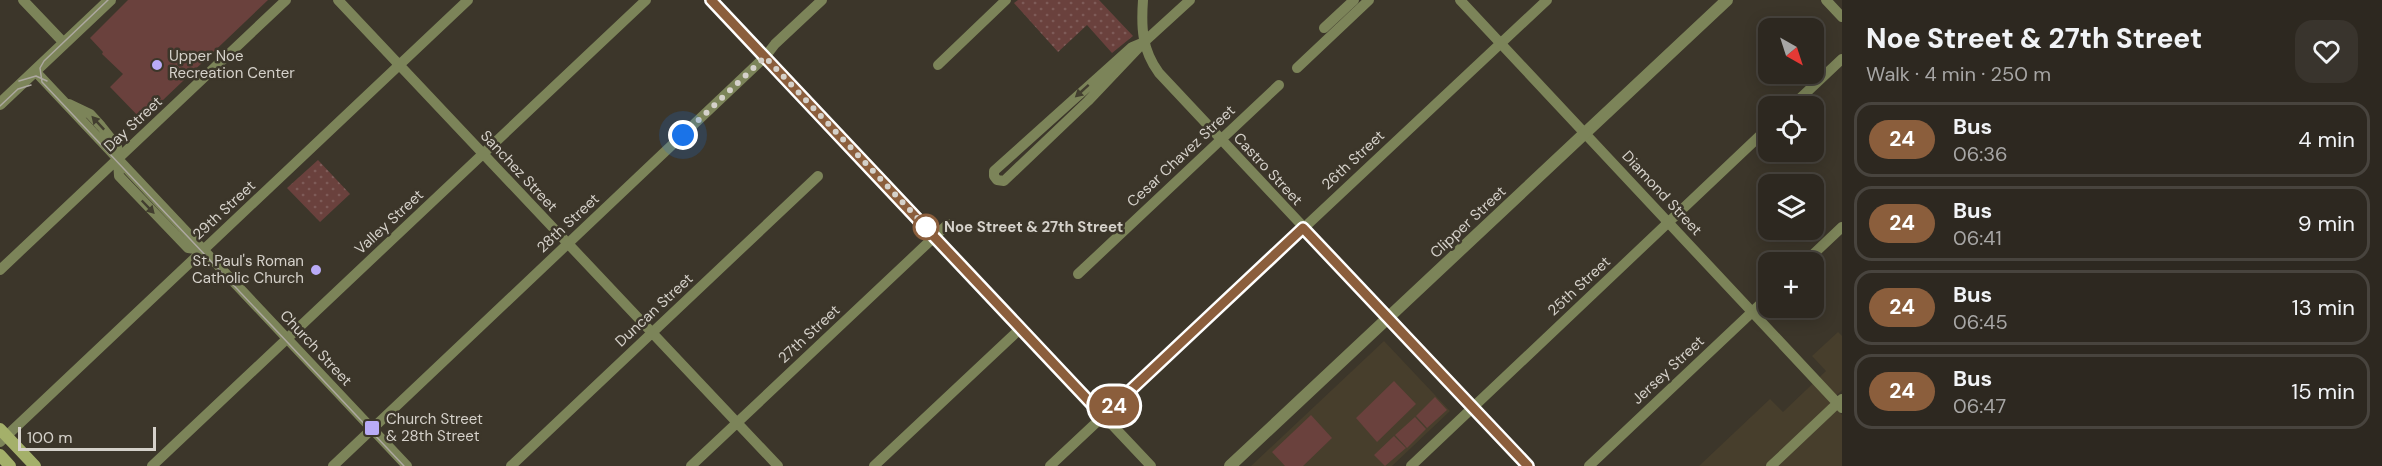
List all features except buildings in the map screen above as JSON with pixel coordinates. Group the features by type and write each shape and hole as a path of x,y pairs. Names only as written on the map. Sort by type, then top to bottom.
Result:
{"main road":[{"path":"2,435 35,466"},
{"path":"0,455 10,466"}],"street":[{"path":"22,0 64,43"},
{"path":"0,104 110,0"},
{"name":"Day Street","path":"0,270 286,0"},
{"name":"Sanchez Street","path":"338,0 778,466"},
{"name":"29th Street","path":"2,435 203,250 468,0"},
{"name":"Valley Street","path":"152,466 645,0"},
{"path":"711,0 1151,466"},
{"name":"28th Street","path":"333,466 765,57 775,44 822,0"},
{"path":"939,65 1006,0"},
{"path":"1143,0 1144,42"},
{"path":"1144,42 1132,47 994,171 997,180 1004,181 1089,101 1144,42 1190,0"},
{"path":"1324,28 1354,0"},
{"path":"1297,68 1369,0"},
{"name":"Diamond Street","path":"1460,0 1752,312 1841,403"},
{"name":"26th Street","path":"1050,466 1547,0"},
{"name":"Clipper Street","path":"1230,466 1727,0"},
{"path":"1826,0 1842,17"},
{"name":"Castro Street","path":"1144,42 1148,56 1159,73 1528,466"},
{"path":"1803,96 1842,59"},
{"name":"Church Street","path":"35,71 407,466"},
{"name":"Cesar Chavez Street","path":"1078,274 1279,85"},
{"path":"1037,132 1046,141"},
{"name":"25th Street","path":"1411,466 1758,137"},
{"name":"Duncan Street","path":"512,466 818,176"},
{"name":"27th Street","path":"691,466 948,224"},
{"path":"1815,252 1842,227"},
{"name":"Jersey Street","path":"1589,466 1758,306"},
{"path":"874,466 1020,329"},
{"path":"1771,466 1841,403"}],"shaded area":[{"name":"Upper Noe Recreation Center","path":"128,0 268,0 142,120 110,87 123,74 102,54 103,52 90,38"},
{"path":"1018,0 1099,0 1133,36 1112,53 1087,25 1058,52 1014,3"},
{"path":"318,160 350,194 320,222 287,188"},
{"path":"1838,332 1842,336 1842,390 1830,402 1842,415 1842,466 1699,466 1770,399 1783,412 1826,371 1812,356"},
{"path":"1384,341 1450,411 1392,466 1251,466"},
{"path":"1394,381 1416,404 1377,442 1356,418"},
{"path":"1435,397 1447,410 1427,428 1416,416"},
{"path":"1311,415 1332,438 1303,466 1285,466 1272,452"},
{"path":"1415,417 1426,429 1407,448 1395,435"},
{"path":"1394,436 1406,448 1385,466 1374,455"}],"tram line":[{"path":"108,0 44,61 40,68 42,82 404,466"},
{"path":"19,81 36,76 47,81"},
{"path":"0,106 18,89 31,85"}],"bus line":[{"name":"24","path":"711,0 1103,416 1303,228 1528,466"}],"place":[{"name":"Upper Noe Recreation Center","path":"157,65"},
{"name":"Noe Street & 27th Street","path":"926,227"},
{"name":"St. Paul's Roman Catholic Church","path":"316,270"},
{"name":"Church Street & 28th Street","path":"372,428"}],"route":[{"path":"683,135 765,57 926,227"}]}
